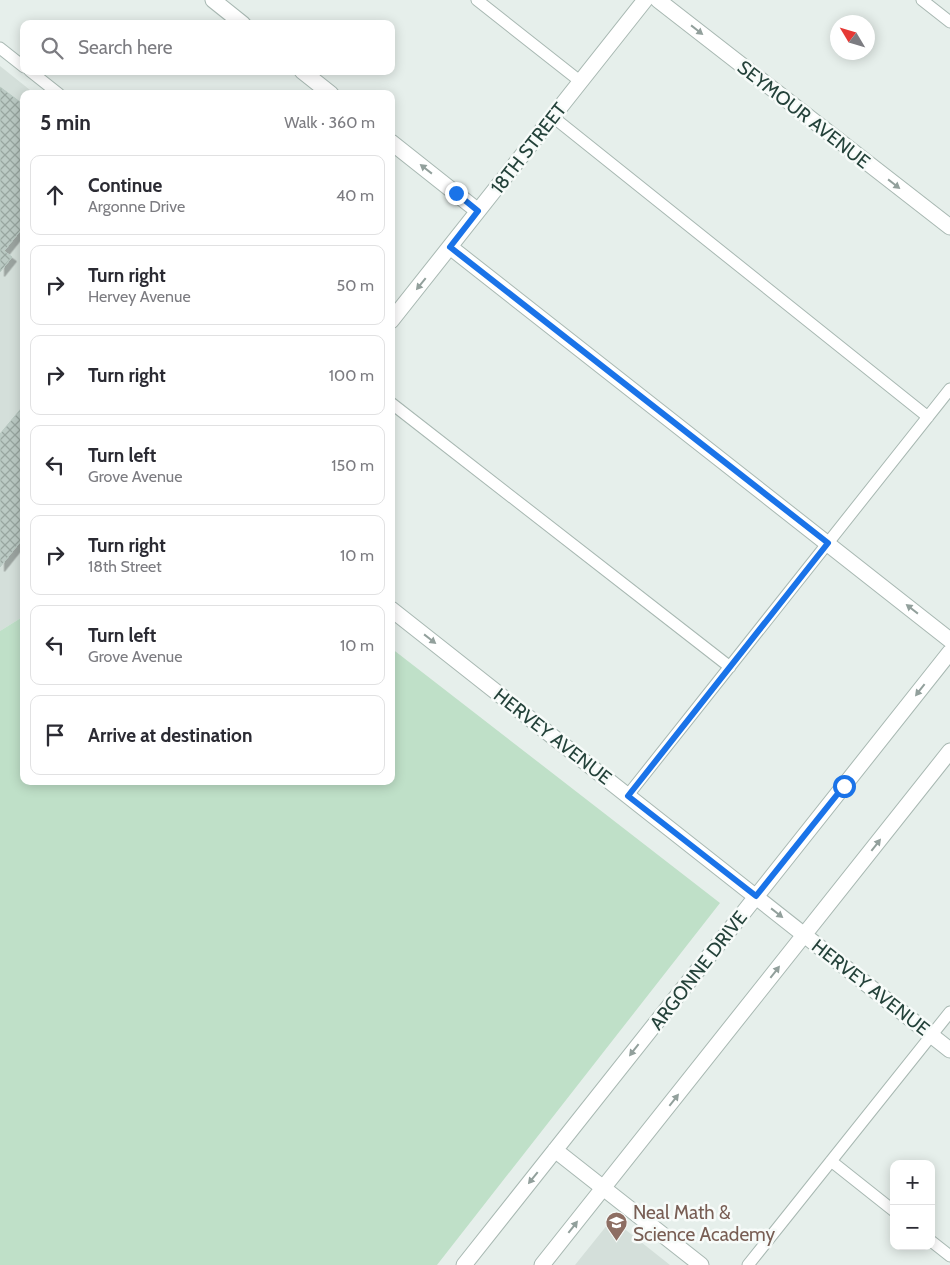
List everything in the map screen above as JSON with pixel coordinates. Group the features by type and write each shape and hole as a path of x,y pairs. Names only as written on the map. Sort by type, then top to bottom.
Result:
{"street":[{"path":"213,0 238,20"},
{"name":"18TH STREET","path":"395,315 646,0"},
{"name":"SEYMOUR AVENUE","path":"658,0 950,227"},
{"path":"307,75 326,90"},
{"path":"395,145 478,211"},
{"path":"450,247 950,640"},
{"name":"HERVEY AVENUE","path":"395,612 950,1050"},
{"name":"ARGONNE DRIVE","path":"464,1265 950,652"},
{"path":"542,1265 950,751"},
{"path":"555,1150 700,1265"}],"lane":[{"path":"477,0 581,82"},
{"path":"922,0 950,22"},
{"path":"0,48 20,64"},
{"path":"35,75 54,90"},
{"path":"553,117 928,417"},
{"path":"628,796 950,389"},
{"path":"395,406 730,667"},
{"path":"748,1265 950,1012"},
{"path":"831,1161 890,1208"},
{"path":"935,1244 950,1256"}],"shaded area":[{"path":"0,66 30,90 20,90 20,618 0,631"},
{"name":"Neal Math & Science Academy","path":"612,1219 670,1265 575,1265"}],"green space":[{"path":"20,618 20,785 395,785 395,651 720,903 437,1265 0,1265 0,631"}],"building":[{"path":"0,87 20,102 20,231 4,251 12,257 0,272"},
{"path":"20,410 20,542 0,567 0,434"}],"place":[{"name":"Neal Math & Science Academy","path":"617,1242"}],"route":[{"path":"456,193 478,211 450,247 828,543 628,796 756,896 844,786"}]}
